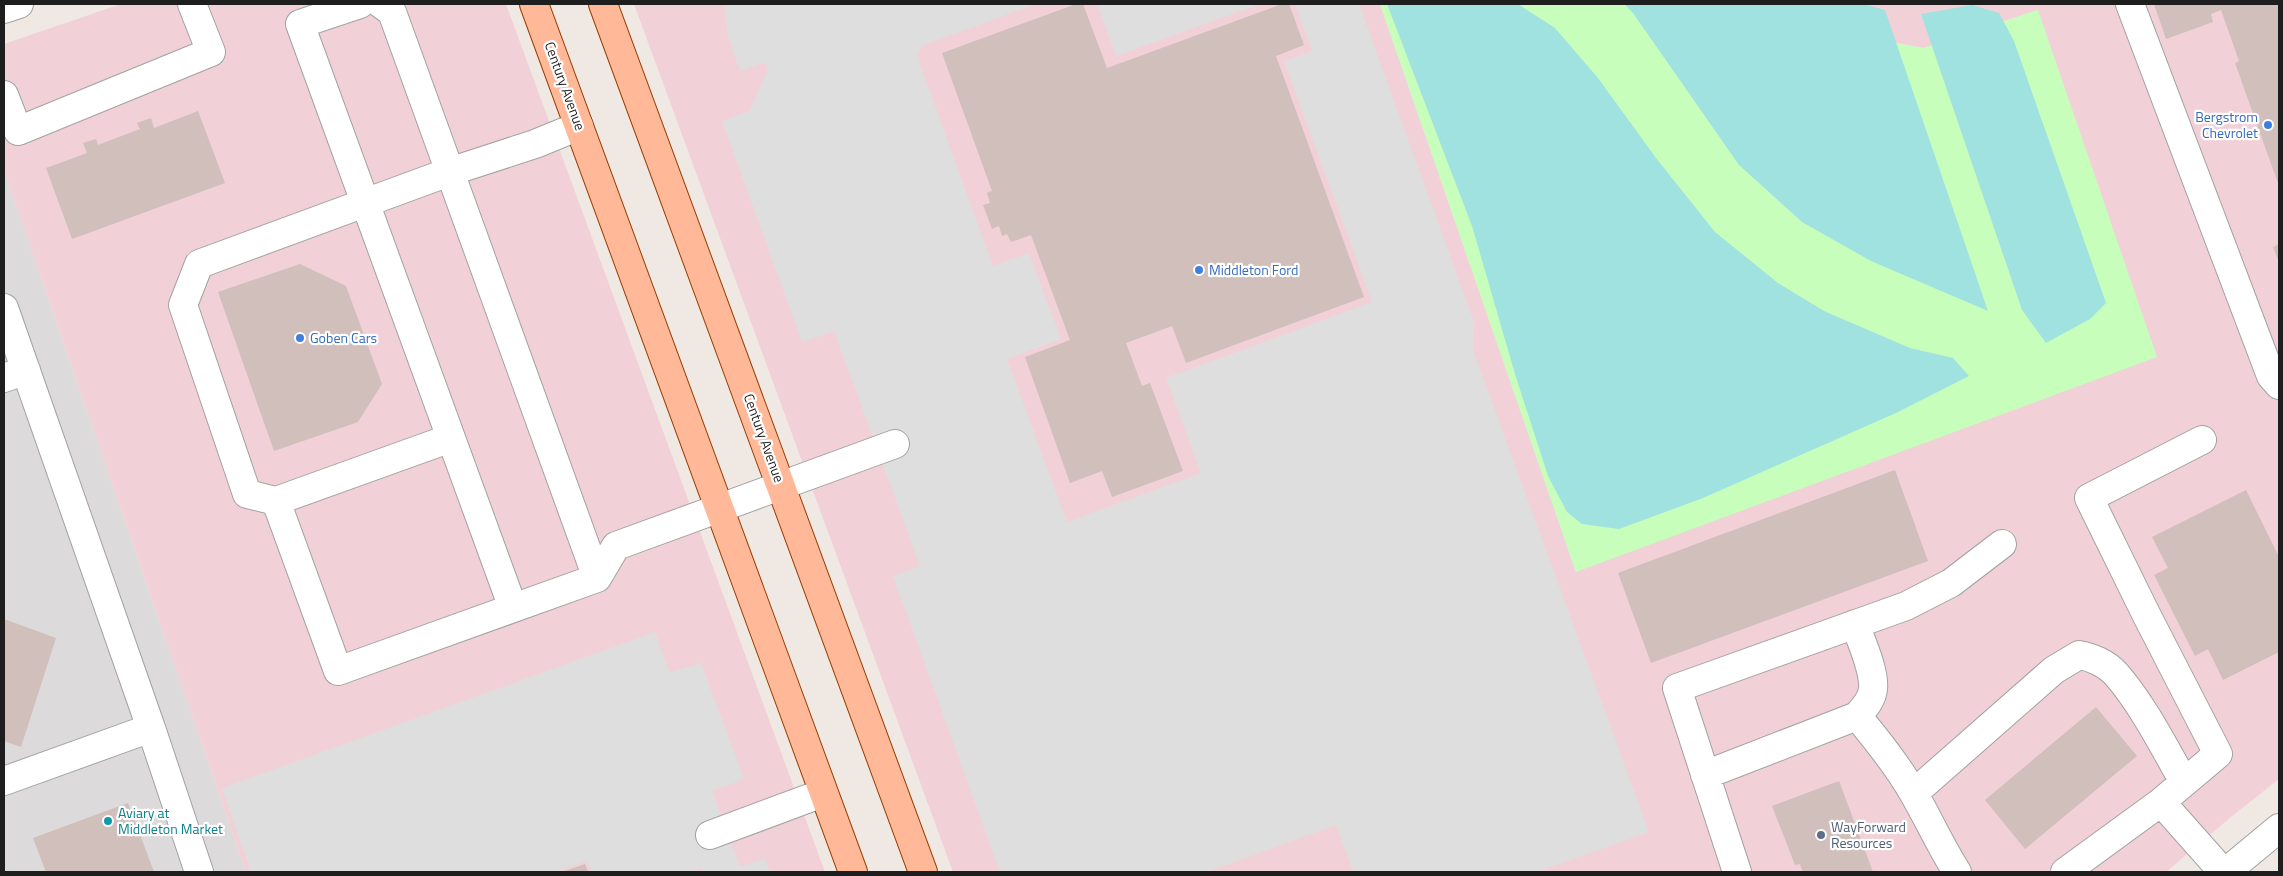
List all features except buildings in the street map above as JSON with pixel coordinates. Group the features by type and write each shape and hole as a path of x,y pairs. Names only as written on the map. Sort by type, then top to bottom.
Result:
{"main road":[{"name":"Century Avenue","path":"534,4 853,872"},
{"name":"Century Avenue","path":"603,4 923,872"}],"street":[{"path":"4,9 19,4"},
{"path":"4,95 18,131 212,52 192,4"},
{"path":"360,4 300,24 513,608"},
{"path":"381,4 392,12 596,578"},
{"path":"2130,4 2271,376 2279,385"},
{"path":"451,438 276,502 247,494 182,304 199,264 449,172 535,144 579,126"},
{"path":"4,308 15,374 151,728 200,872"},
{"path":"2065,872 2161,802 2218,754 2089,498 2202,440"},
{"path":"276,502 338,671 596,578 616,546 895,444"},
{"path":"1737,872 1677,688 1906,606 1951,583 2002,544"},
{"path":"1705,775 1857,716 1868,704 1873,689 1870,667 1855,624"},
{"path":"1914,793 2054,670 2079,655 2091,657 2115,673 2148,720 2184,782"},
{"path":"1857,716 1889,755 1914,793 1944,852 1958,872"},
{"path":"4,781 151,728"},
{"path":"710,835 823,793"},
{"path":"2161,802 2225,872 2279,828"}],"shaded area":[{"path":"121,4 506,4 825,872 246,872 4,170 4,44"},
{"path":"634,4 1380,4 1576,572 2038,10 1924,48 1691,7 1690,4 2279,4 2279,779 2166,872 953,872"},
{"path":"725,4 1036,4 924,45 918,51 918,59 993,266 1029,253 1061,339 1007,359 1067,522 1201,473 1166,378 1372,302 1284,61 1312,51 1295,4 1359,4 1474,322 1473,350 1649,832 1537,872 1353,872 1336,825 1207,872 1000,872 893,576 920,566 834,331 802,342 722,121 749,111 768,70 767,65 762,63 740,71 727,33"},
{"path":"1097,4 1260,4 1116,56"},
{"path":"4,170 246,872 4,872"},
{"path":"655,632 668,669 671,672 701,663 744,779 712,791 740,867 765,858 770,872 703,872 701,868 688,872 592,872 587,861 555,872 251,872 222,788"}],"green space":[{"path":"1380,4 1690,4 1692,7 1923,48 2038,10 2157,357 1576,572"}],"water":[{"path":"1387,4 1518,4 1555,28 1598,78 1656,158 1715,232 1778,283 1824,311 1910,348 1953,358 1969,376 1896,413 1703,498 1619,529 1582,524 1567,512 1548,476 1515,374 1472,226"},
{"path":"1624,4 1863,4 1885,10 1988,311 1871,261 1802,222 1739,165 1633,13"},
{"path":"1972,5 1999,13 2014,41 2106,303 2090,319 2046,343 2022,310 1921,14"}],"place":[{"name":"Bergstrom Chevrolet","path":"2268,125"},
{"name":"Middleton Ford","path":"1199,270"},
{"name":"Goben Cars","path":"300,338"},
{"name":"Aviary at Middleton Market","path":"108,821"},
{"name":"WayForward Resources","path":"1821,835"}]}
